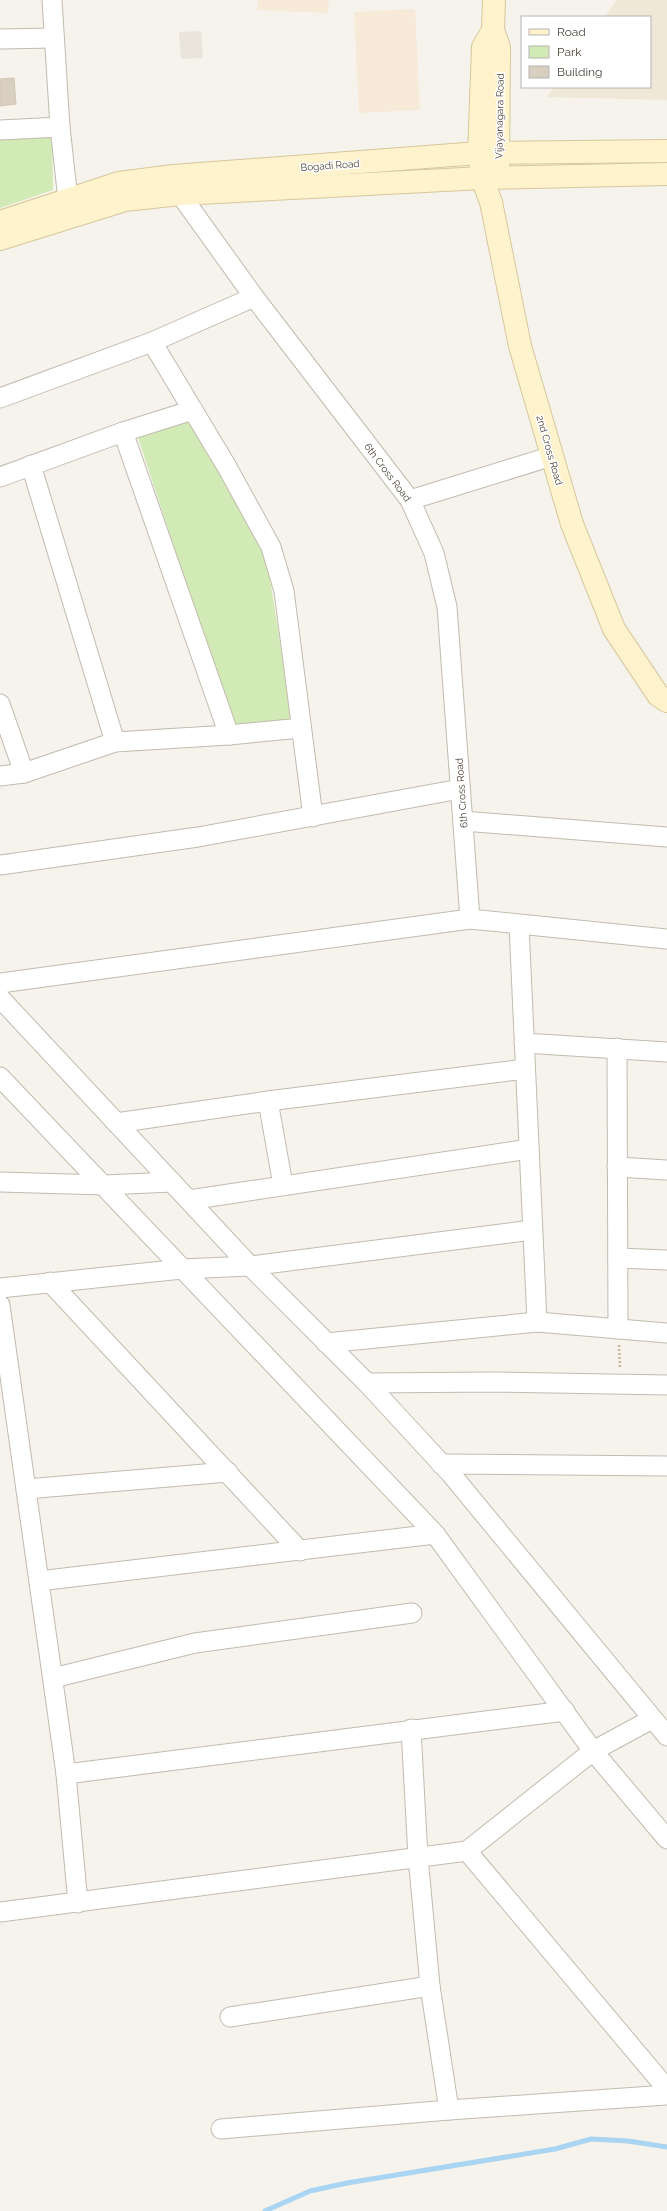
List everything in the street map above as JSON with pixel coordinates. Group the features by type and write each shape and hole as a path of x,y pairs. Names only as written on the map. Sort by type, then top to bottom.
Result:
{"main road":[{"name":"Vijayanagara Road","path":"491,202 483,48 496,10"},
{"name":"Bogadi Road","path":"0,239 176,185 489,153 667,151"},
{"name":"Bogadi Road","path":"0,222 119,183 176,185 667,174"},
{"name":"2nd Cross Road","path":"491,202 520,346 572,524 614,629 658,695 667,701"}],"street":[{"path":"52,0 60,127 68,200"},
{"path":"0,39 54,38"},
{"path":"0,130 60,127"},
{"name":"6th Cross Road","path":"176,185 254,298 410,500 434,553 447,607 470,919"},
{"path":"0,398 152,342 254,298"},
{"path":"152,342 193,410 271,547 284,592 313,817"},
{"path":"0,477 123,432 193,410"},
{"path":"123,432 229,736"},
{"path":"410,500 552,456"},
{"path":"31,465 115,742"},
{"path":"0,704 24,773"},
{"path":"0,776 24,773 115,742 229,736 301,728"},
{"path":"0,866 198,837 460,789"},
{"path":"463,821 667,837"},
{"path":"0,983 470,919 667,939"},
{"path":"519,925 537,1322"},
{"path":"0,998 250,1266 367,1383 442,1464 667,1736"},
{"path":"524,1043 667,1052"},
{"path":"617,1048 618,1329"},
{"path":"116,1123 268,1101 525,1069"},
{"path":"0,1076 435,1534 593,1751 667,1839"},
{"path":"268,1101 283,1185"},
{"path":"189,1200 529,1149"},
{"path":"617,1167 667,1170"},
{"path":"0,1182 105,1185 172,1182"},
{"path":"0,1288 182,1269 250,1266 532,1230"},
{"path":"618,1258 667,1260"},
{"path":"50,1282 300,1551"},
{"path":"0,1306 66,1774 78,1903"},
{"path":"326,1343 537,1322 667,1333"},
{"path":"367,1383 496,1382 667,1385"},
{"path":"442,1464 667,1466"},
{"path":"26,1489 228,1472"},
{"path":"39,1581 435,1534"},
{"path":"53,1678 195,1643 412,1613"},
{"path":"66,1774 411,1729 565,1711"},
{"path":"0,1912 78,1903 467,1850 593,1751 652,1719"},
{"path":"411,1729 418,1857 430,1986 449,2110"},
{"path":"467,1850 667,2089"},
{"path":"230,2017 430,1986"},
{"path":"222,2130 449,2110 667,2095"}],"path":[{"path":"618,1329 621,1385"}],"shaded area":[{"path":"258,0 329,0 328,13 257,10"},
{"path":"617,0 667,0 667,100 547,97 553,88 651,88 651,16 606,16"},
{"path":"415,9 420,110 359,113 354,12"},
{"path":"201,31 203,58 181,59 179,32"}],"green space":[{"path":"52,134 53,190 0,208 0,137"},
{"path":"189,418 266,554 292,719 232,725 137,434"}],"building":[{"path":"14,78 16,104 0,106 0,79"}],"waterway":[{"path":"265,2211 310,2191 347,2183 555,2149 591,2139 628,2141 667,2147"}]}
